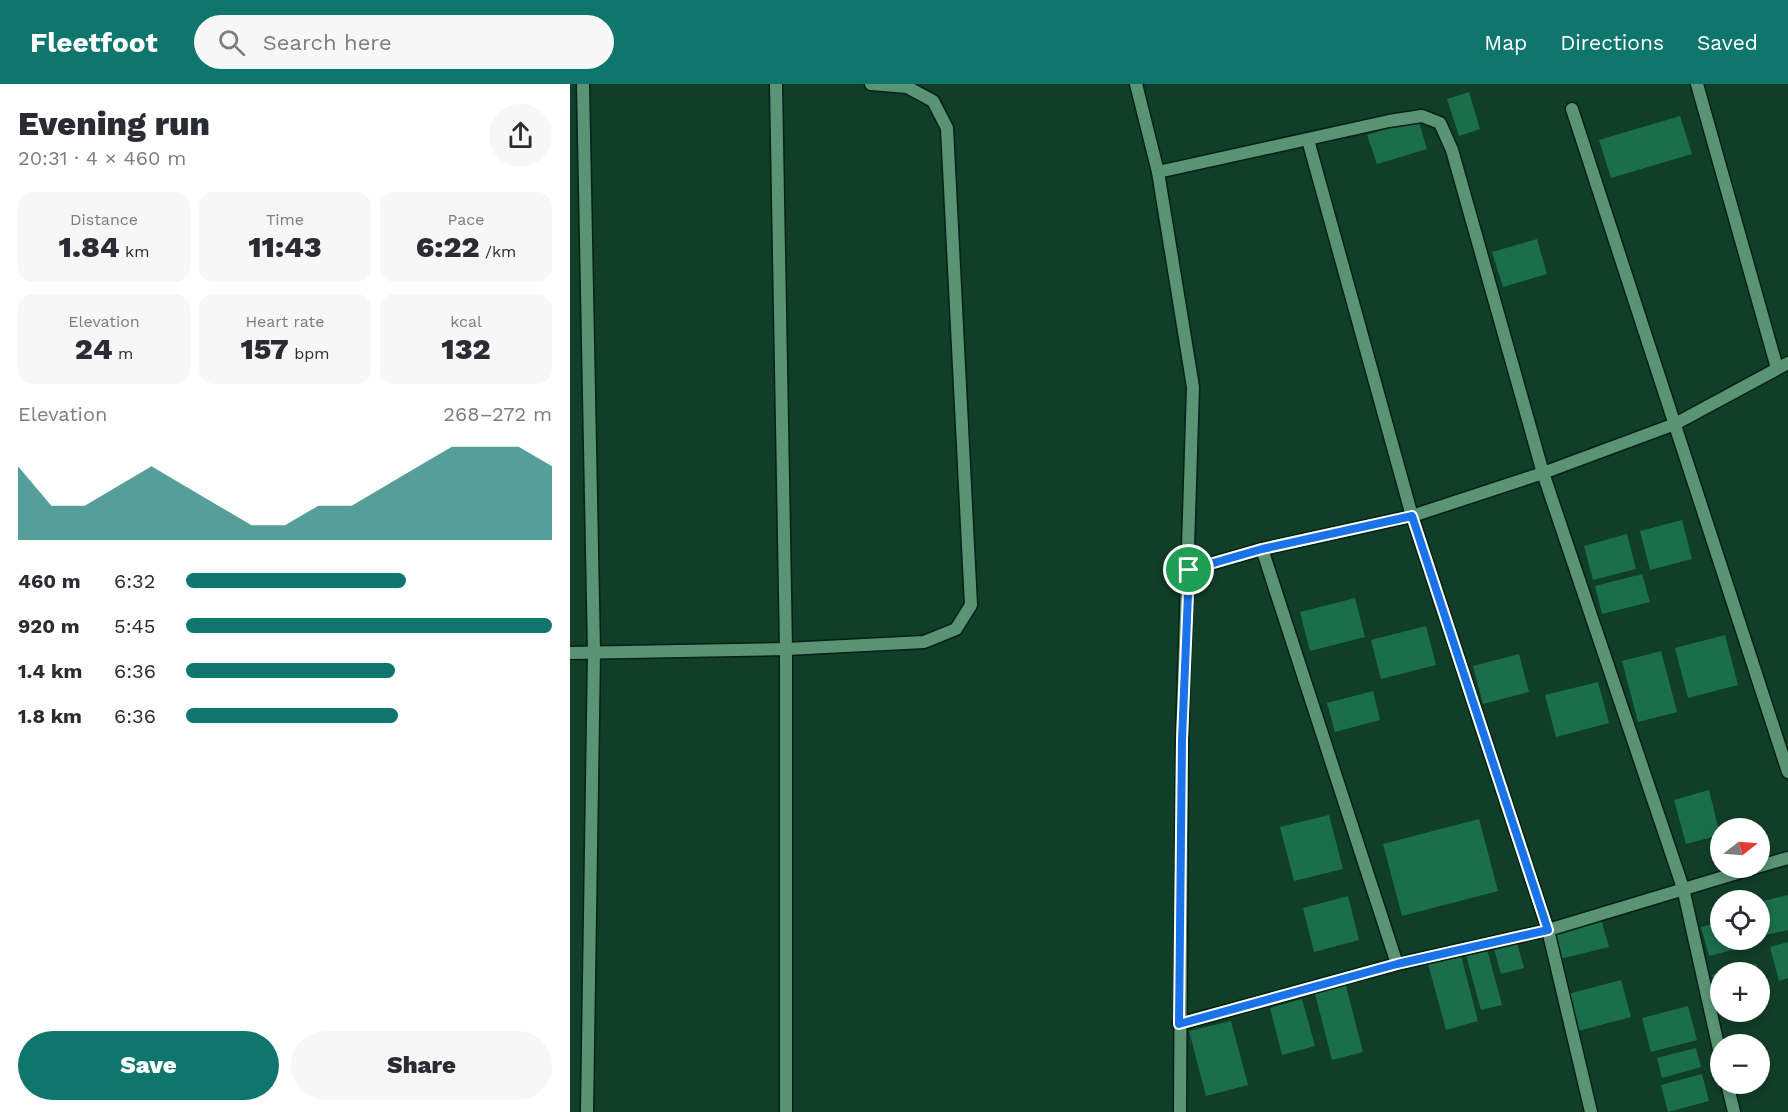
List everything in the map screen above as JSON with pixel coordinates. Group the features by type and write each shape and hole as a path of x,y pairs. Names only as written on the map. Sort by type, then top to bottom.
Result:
{"street":[{"path":"583,84 594,652 587,1112"},
{"path":"776,84 786,649 786,1112"},
{"path":"570,653 786,649 924,642 956,629 971,605 947,128 933,101 907,87 871,84"},
{"path":"1136,84 1158,172 1193,387 1182,740 1180,1112"},
{"path":"1189,570 1262,549 1412,516 1543,474 1675,424 1782,365 1697,84"},
{"path":"1572,109 1788,772"},
{"path":"1158,172 1389,121 1422,116 1440,123 1452,150 1543,474 1683,888 1716,1034"},
{"path":"1308,140 1412,516 1548,930 1590,1112"},
{"path":"1262,549 1397,964"},
{"path":"1770,863 1788,858"},
{"path":"1179,1024 1397,964 1548,930 1719,878"},
{"path":"1730,1094 1734,1112"}],"building":[{"path":"1469,92 1480,129 1459,136 1447,99"},
{"path":"1680,116 1692,154 1611,178 1599,140"},
{"path":"1418,119 1427,149 1377,164 1367,135"},
{"path":"1537,239 1547,274 1503,287 1492,252"},
{"path":"1682,520 1692,559 1650,570 1640,531"},
{"path":"1627,534 1636,569 1593,580 1584,546"},
{"path":"1642,574 1650,602 1602,614 1595,586"},
{"path":"1355,598 1365,637 1310,651 1300,612"},
{"path":"1426,626 1436,665 1381,679 1371,640"},
{"path":"1725,635 1738,685 1688,698 1675,648"},
{"path":"1661,651 1677,712 1638,722 1622,661"},
{"path":"1519,654 1529,692 1483,704 1473,666"},
{"path":"1598,682 1609,723 1556,737 1545,695"},
{"path":"1373,691 1380,720 1335,732 1327,703"},
{"path":"1709,790 1716,818 1710,818 1710,838 1686,844 1674,800"},
{"path":"1329,815 1343,869 1294,881 1280,827"},
{"path":"1479,819 1498,891 1402,916 1383,844"},
{"path":"1788,895 1788,930 1770,934 1770,900"},
{"path":"1348,896 1359,940 1314,952 1303,908"},
{"path":"1601,919 1609,947 1560,959 1552,931"},
{"path":"1710,925 1710,950 1732,950 1709,956 1701,927"},
{"path":"1788,942 1788,978 1779,981 1770,947"},
{"path":"1517,943 1524,968 1501,974 1494,949"},
{"path":"1487,949 1502,1005 1481,1010 1466,955"},
{"path":"1460,952 1478,1021 1446,1030 1427,960"},
{"path":"1621,980 1631,1017 1578,1031 1568,994"},
{"path":"1345,982 1363,1052 1332,1060 1314,990"},
{"path":"1302,999 1315,1046 1282,1055 1270,1008"},
{"path":"1688,1006 1697,1040 1651,1052 1642,1018"},
{"path":"1231,1021 1248,1085 1206,1096 1189,1031"},
{"path":"1696,1048 1701,1067 1662,1078 1657,1058"},
{"path":"1702,1074 1709,1101 1668,1112 1661,1085"}],"route":[{"path":"1412,516 1548,930 1397,964 1179,1024 1182,740 1189,570 1262,549 1412,516"}]}
